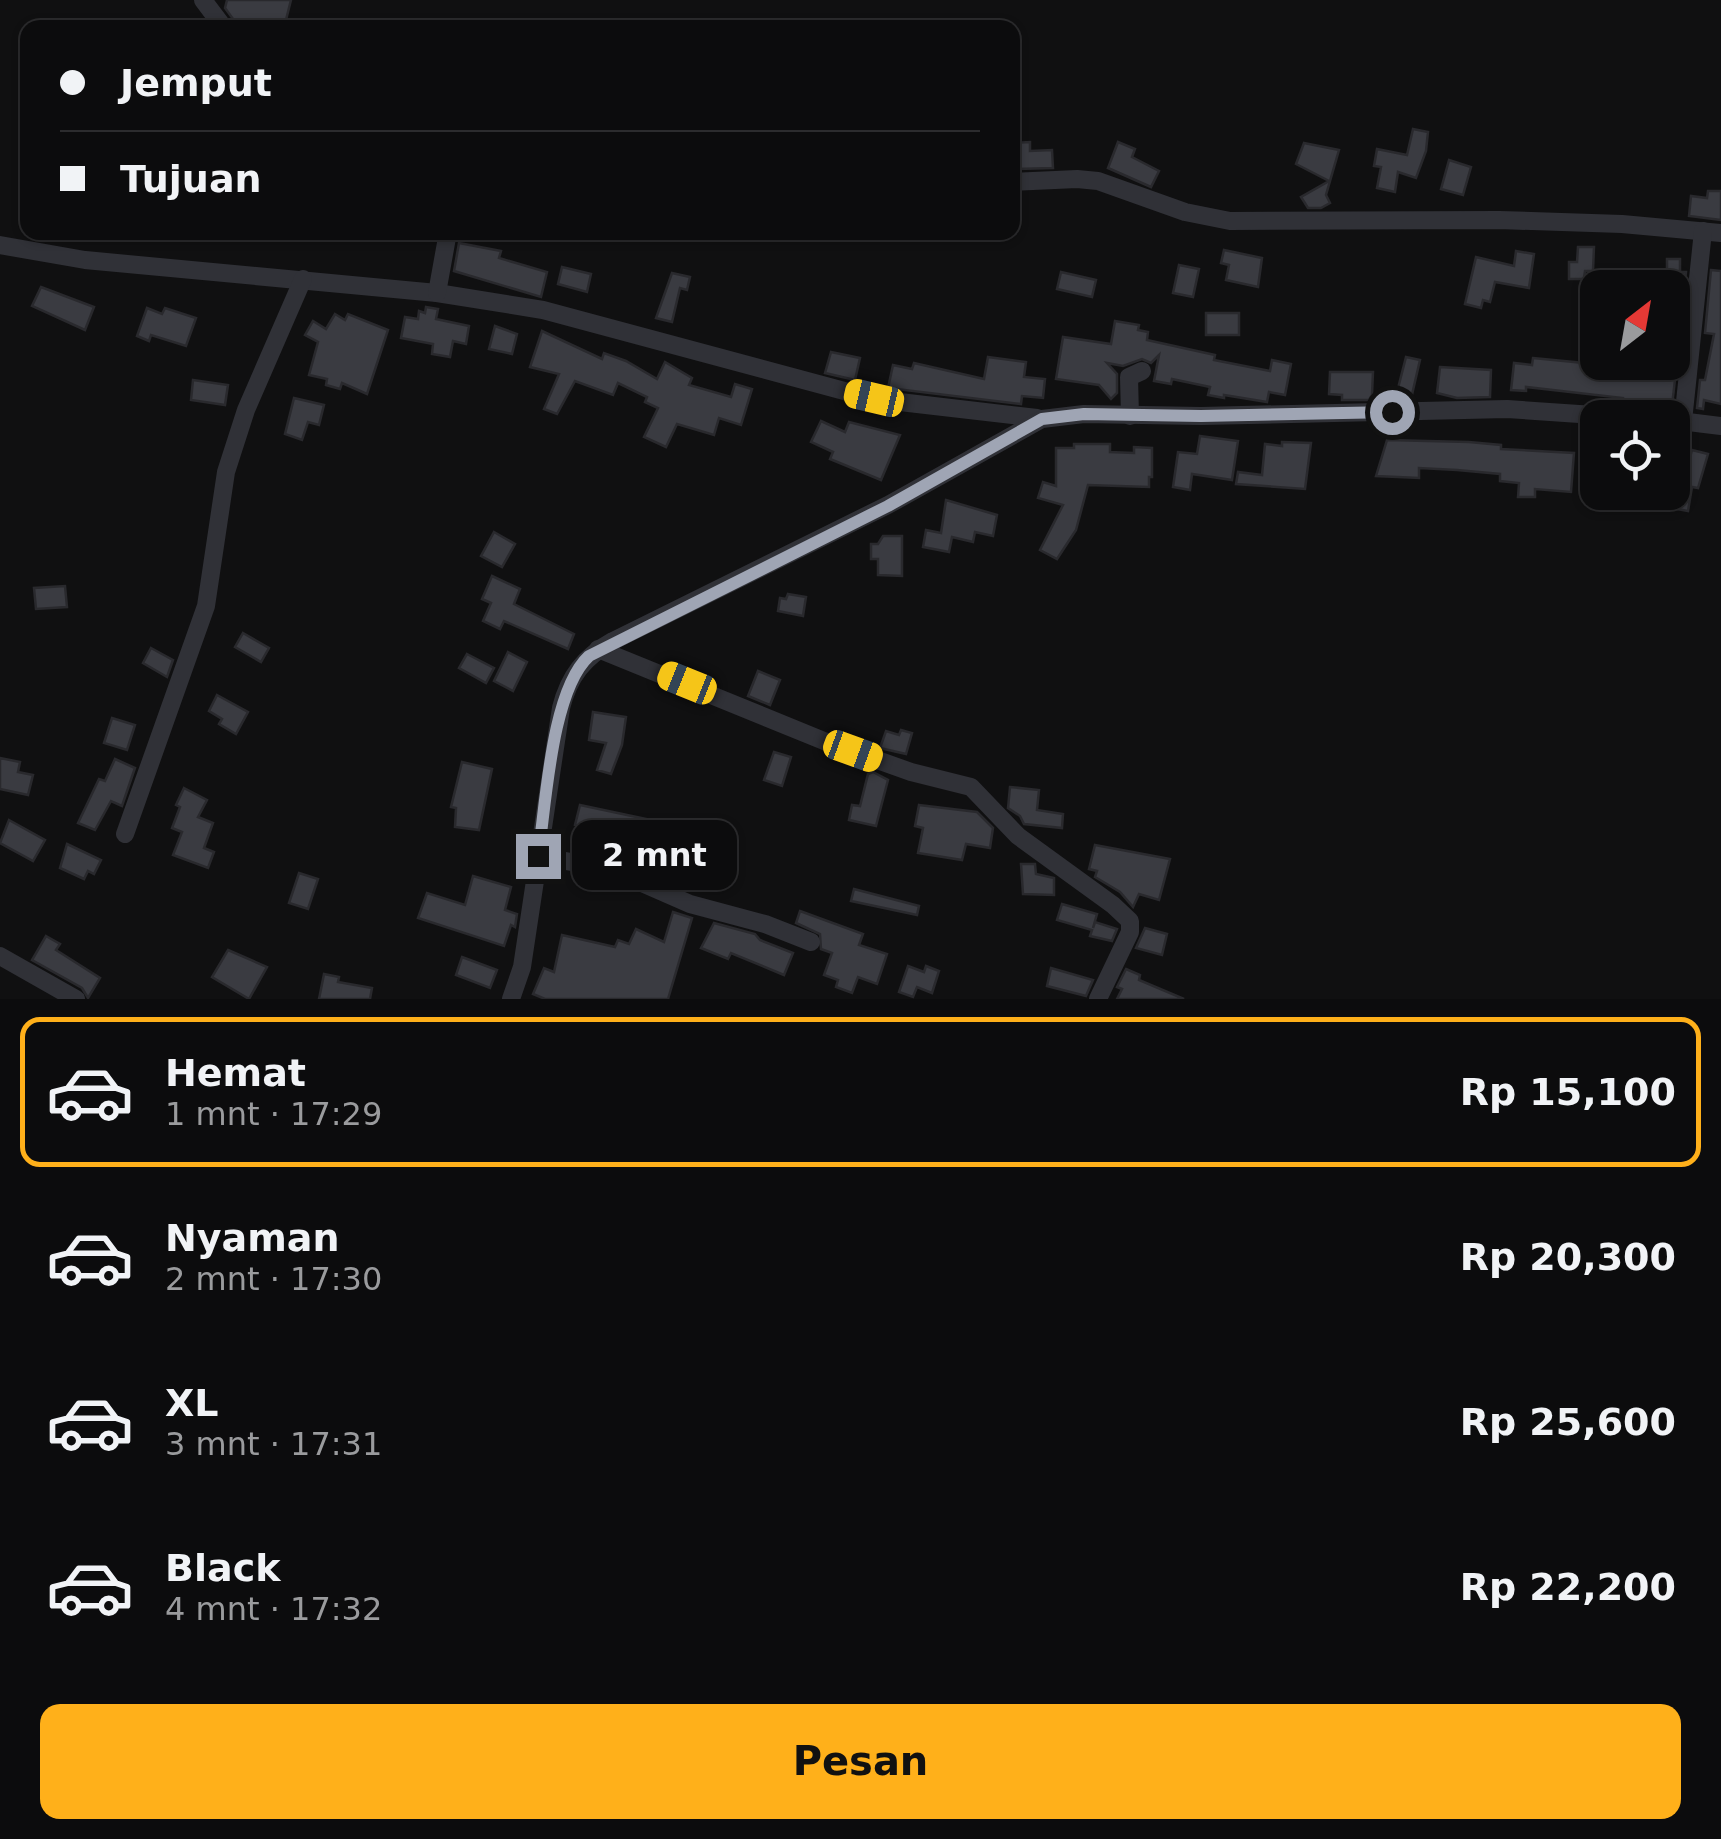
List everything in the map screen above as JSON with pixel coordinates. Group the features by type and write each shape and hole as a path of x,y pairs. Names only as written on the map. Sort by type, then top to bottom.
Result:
{"street":[{"path":"1020,182 1098,182 1185,212 1230,221 1500,220 1712,232 1682,400"},
{"path":"437,293 447,240"},
{"path":"0,245 150,268 437,293 572,316 743,366 874,398 1042,419 1084,414 1508,408 1580,414"},
{"path":"125,834 206,606 226,472 246,410 303,279"},
{"path":"1130,416 1129,377 1142,371"},
{"path":"512,999 520,980 564,696 576,671 598,650 871,514 1042,419"},
{"path":"1690,422 1721,426"},
{"path":"598,650 824,741 911,772 944,777 971,788 1018,836 1114,905 1130,921 1130,932 1098,999"},
{"path":"538,856 610,869 690,904 765,924 811,942"},
{"path":"0,956 76,999"}],"building":[{"path":"227,0 291,0 286,20 236,20 225,8"},
{"path":"1413,129 1428,132 1416,178 1398,172 1395,192 1377,188 1381,167 1374,166 1377,149 1407,155"},
{"path":"1030,142 1030,151 1052,150 1053,168 1020,169 1020,143"},
{"path":"1118,142 1135,149 1132,157 1159,171 1151,187 1108,168"},
{"path":"1304,143 1339,150 1326,195 1330,203 1321,208 1308,208 1301,197 1329,181 1296,164"},
{"path":"1449,160 1471,167 1463,195 1441,189"},
{"path":"1708,191 1721,191 1721,220 1689,216 1691,196 1707,198"},
{"path":"459,243 501,251 499,258 547,272 541,297 454,271"},
{"path":"1578,247 1594,247 1593,270 1580,270 1580,279 1569,279 1569,262 1577,262"},
{"path":"1224,250 1262,258 1258,287 1226,280 1229,265 1221,263"},
{"path":"1516,251 1534,254 1529,288 1495,282 1490,302 1483,300 1481,308 1465,304 1476,257 1514,266"},
{"path":"1667,259 1680,259 1680,270 1667,270"},
{"path":"1179,265 1199,269 1193,297 1173,293"},
{"path":"562,267 591,274 587,292 558,284"},
{"path":"1711,270 1721,271 1721,404 1704,400 1703,409 1697,408 1700,380 1705,380 1714,334 1705,333"},
{"path":"1061,272 1096,280 1092,297 1057,289"},
{"path":"672,273 690,277 687,290 680,288 672,322 656,318"},
{"path":"41,287 94,307 85,330 32,306"},
{"path":"426,307 438,309 436,319 469,326 466,344 453,341 450,357 432,354 433,344 401,338 405,317 418,319 419,311 425,313"},
{"path":"147,308 162,314 165,308 196,318 186,346 151,335 149,341 137,336"},
{"path":"1206,313 1239,313 1239,335 1206,335"},
{"path":"335,314 345,320 348,314 388,330 367,394 342,383 340,389 326,385 327,379 309,375 318,342 305,335 313,321 326,329"},
{"path":"1115,321 1139,325 1138,330 1148,332 1147,340 1215,355 1214,360 1270,371 1272,360 1291,364 1285,395 1269,392 1267,402 1224,398 1208,395 1210,387 1172,379 1171,384 1154,381 1159,355 1151,363 1142,359 1123,366 1107,363 1117,374 1117,393 1111,399 1099,385 1056,379 1063,337 1111,344"},
{"path":"495,326 517,334 512,354 489,349"},
{"path":"542,331 602,359 604,353 626,361 657,379 665,362 692,378 689,385 731,397 735,384 752,389 741,425 719,418 714,435 677,424 666,447 644,437 658,408 645,402 647,397 618,383 613,395 575,381 557,414 544,409 559,374 530,367"},
{"path":"831,352 860,358 855,380 825,373"},
{"path":"988,357 1026,362 1024,377 1045,379 1043,398 1022,396 1021,404 888,388 893,365 912,369 914,363 984,379"},
{"path":"1406,357 1420,360 1411,399 1396,396"},
{"path":"1533,358 1580,363 1580,380 1675,380 1673,400 1623,400 1526,387 1526,391 1511,390 1514,363 1532,365"},
{"path":"1440,367 1491,370 1490,397 1457,398 1437,393"},
{"path":"1330,372 1373,372 1369,400 1342,400 1342,395 1329,394"},
{"path":"193,380 228,385 225,405 191,400"},
{"path":"294,398 324,405 319,425 308,422 302,440 285,434"},
{"path":"821,421 845,432 849,422 900,435 881,480 830,459 833,452 811,442"},
{"path":"1200,436 1238,441 1232,480 1192,474 1190,490 1173,487 1178,452 1197,454"},
{"path":"1387,440 1469,442 1501,445 1501,449 1574,453 1571,492 1535,489 1535,497 1518,497 1519,483 1500,481 1500,474 1457,470 1419,468 1419,478 1376,476"},
{"path":"1282,442 1311,443 1305,489 1236,484 1238,472 1262,475 1265,444 1282,446"},
{"path":"1074,444 1110,444 1110,452 1134,453 1134,447 1152,448 1152,477 1149,487 1088,485 1076,530 1057,559 1040,550 1063,505 1038,498 1043,482 1056,486 1056,448 1074,448"},
{"path":"1692,450 1708,454 1698,488 1692,487 1690,499"},
{"path":"946,500 997,515 993,536 975,532 973,542 952,537 949,552 923,547 926,530 941,533"},
{"path":"494,532 515,544 502,567 481,556"},
{"path":"883,536 902,536 902,576 878,575 878,559 871,559 871,544 878,544"},
{"path":"492,576 520,589 514,604 574,634 568,649 504,621 500,629 483,621 491,603 482,599"},
{"path":"65,586 67,607 36,609 34,588"},
{"path":"788,594 806,597 803,616 778,611 780,598 786,599"},
{"path":"243,633 269,648 261,662 235,647"},
{"path":"151,648 173,660 167,677 143,663"},
{"path":"508,652 527,662 513,691 494,681"},
{"path":"467,654 494,668 486,683 459,668"},
{"path":"758,671 780,680 770,705 748,696"},
{"path":"217,695 248,712 236,734 219,724 222,719 209,711"},
{"path":"593,712 626,717 622,745 611,774 597,770 606,743 589,740"},
{"path":"112,718 135,725 127,750 104,743"},
{"path":"901,730 912,733 906,754 880,748 886,731 899,735"},
{"path":"774,752 791,757 782,786 764,780"},
{"path":"0,758 20,762 18,772 33,775 28,795 0,789"},
{"path":"115,759 135,768 122,806 111,801 95,830 78,823 99,779 105,781"},
{"path":"462,762 492,769 479,830 455,827 456,808 451,807"},
{"path":"873,772 888,780 876,826 849,820 852,805 860,806 868,774"},
{"path":"1010,787 1039,790 1037,810 1063,814 1062,828 1024,824 1008,808"},
{"path":"184,788 207,800 198,817 213,823 204,848 214,852 208,868 173,855 182,832 172,828"},
{"path":"580,805 646,819 639,846 575,825"},
{"path":"919,805 977,812 993,828 990,848 966,844 962,860 918,853 923,828 915,826"},
{"path":"9,820 45,840 33,861 0,843"},
{"path":"67,844 101,860 94,874 88,871 84,879 60,868"},
{"path":"1095,845 1170,859 1159,900 1139,894 1133,907 1120,892 1095,877 1097,871 1089,869"},
{"path":"668,855 691,867 684,888 659,877"},
{"path":"1021,864 1035,864 1036,874 1054,878 1054,895 1023,894"},
{"path":"299,873 318,879 308,909 289,903"},
{"path":"473,876 511,887 505,910 517,914 515,927 511,925 504,946 418,918 427,893 465,905"},
{"path":"854,889 919,906 917,915 851,901"},
{"path":"1062,904 1097,914 1093,928 1095,922 1117,929 1112,941 1090,936 1092,930 1057,920"},
{"path":"800,911 863,934 859,945 887,954 877,984 858,977 852,993 836,987 838,980 824,975 832,953 821,949 820,934 796,923"},
{"path":"673,912 692,918 668,999 545,999 533,994 544,968 554,972 562,935 615,947 618,940 629,944 636,929 664,942"},
{"path":"714,923 755,934 760,940 793,953 784,975 731,953 728,959 701,948"},
{"path":"1145,928 1167,934 1162,955 1136,948"},
{"path":"46,936 60,944 56,950 100,978 88,998 82,988 32,960"},
{"path":"228,950 267,967 249,999 212,977"},
{"path":"462,957 497,970 490,988 456,975"},
{"path":"908,966 924,972 926,966 939,971 932,993 917,987 913,997 899,992"},
{"path":"1051,968 1093,980 1086,996 1047,986"},
{"path":"1126,969 1140,975 1139,980 1184,999 1117,999 1122,989 1117,987"},
{"path":"324,974 339,977 338,982 372,988 370,999 319,999"}],"route":[{"path":"538,856 561,708 571,678 582,662 613,642 888,506 1029,424 1053,416 1084,414 1392,412"}]}
